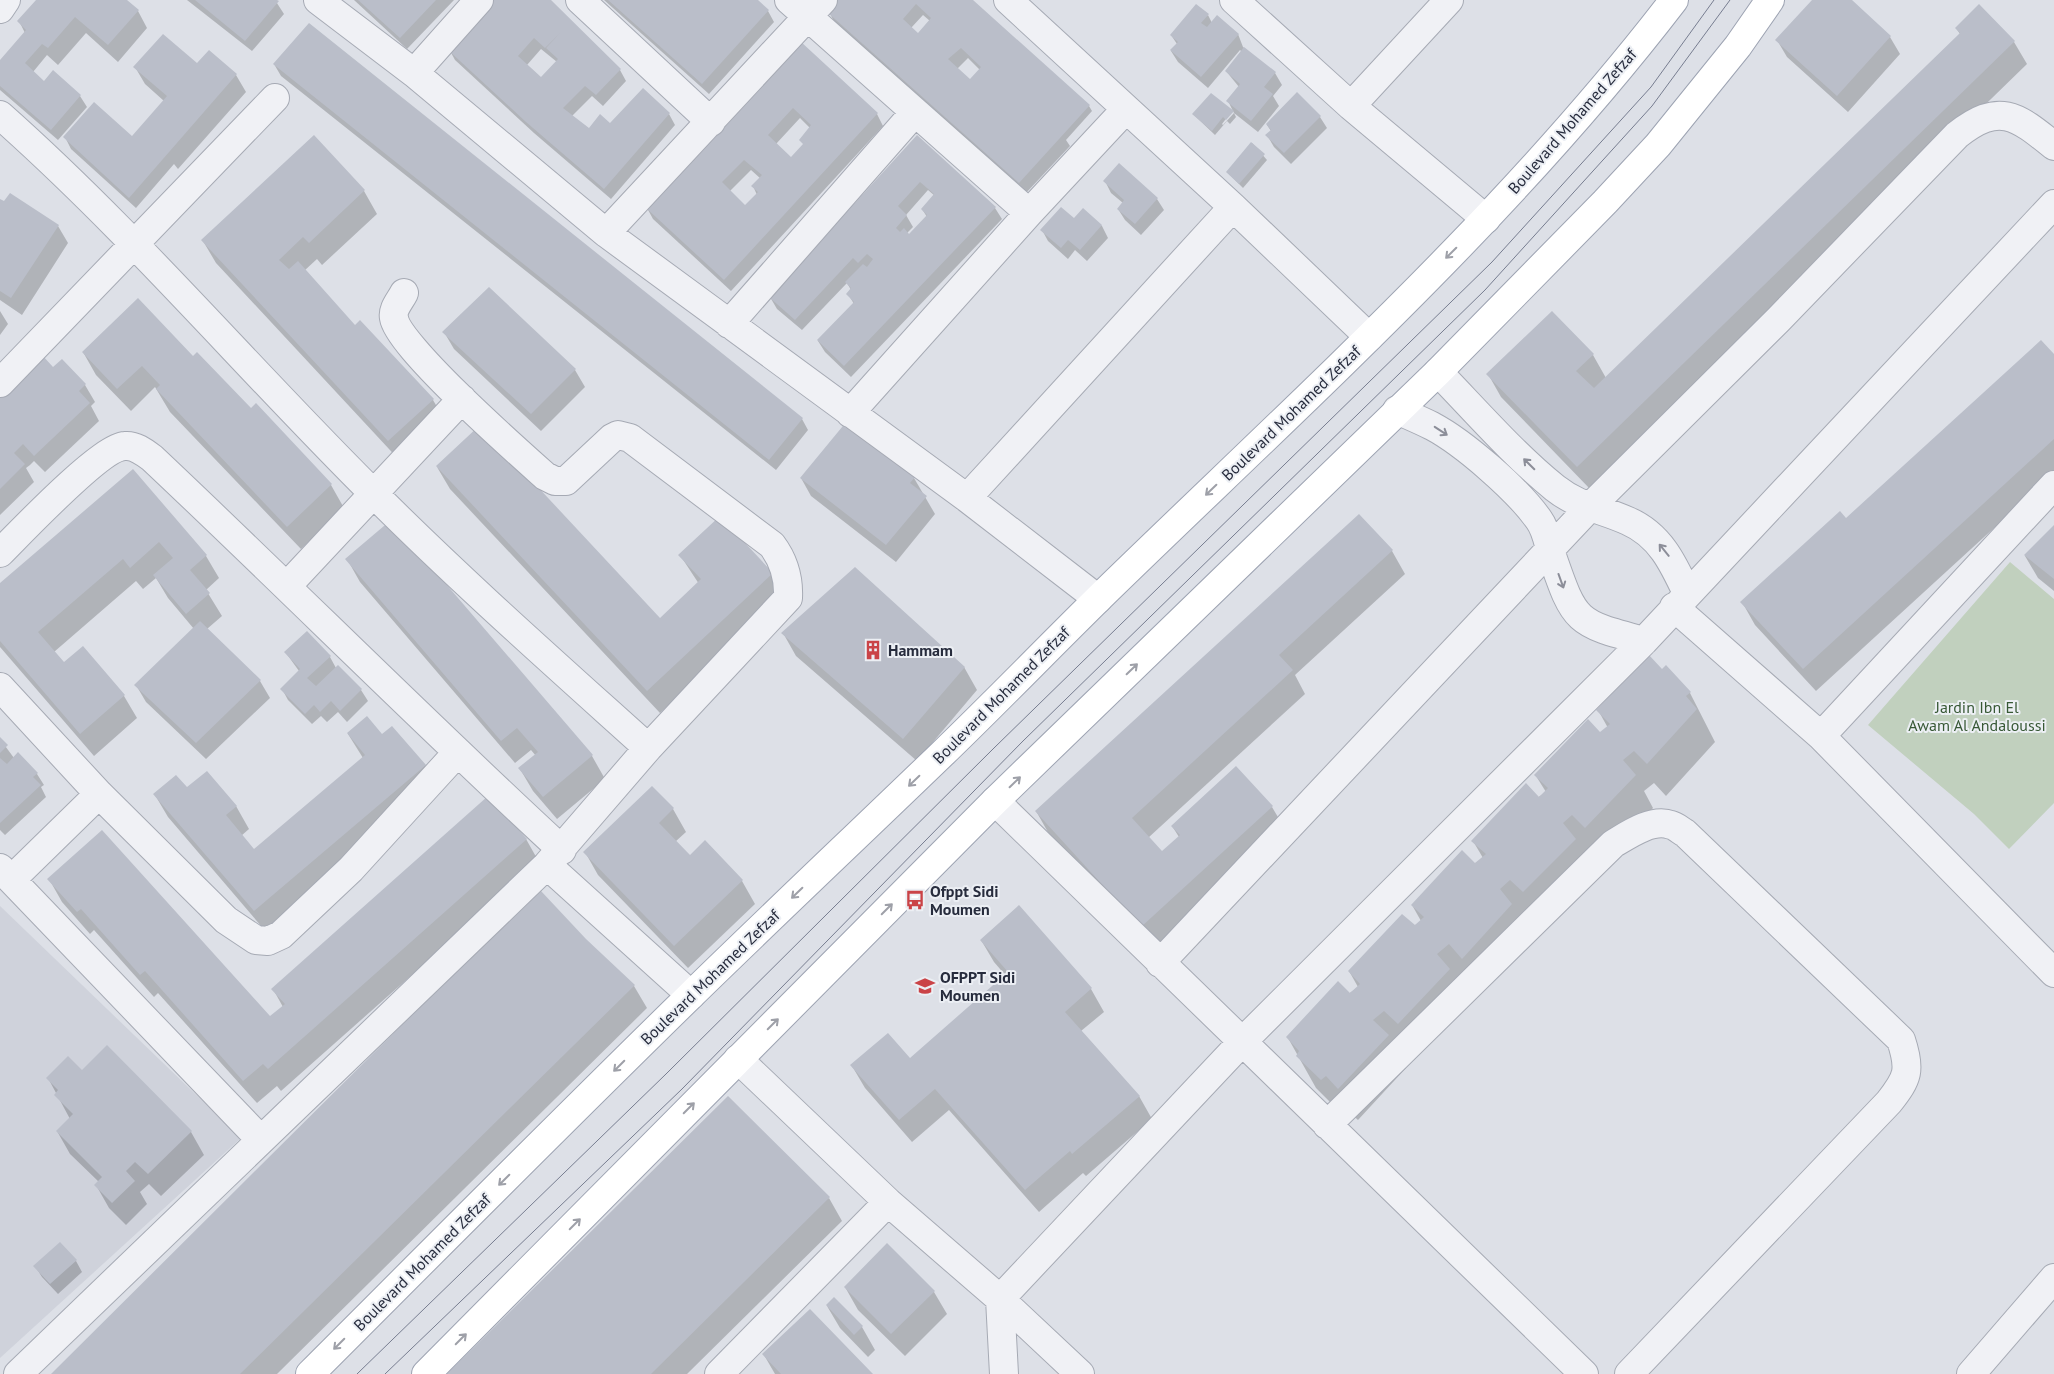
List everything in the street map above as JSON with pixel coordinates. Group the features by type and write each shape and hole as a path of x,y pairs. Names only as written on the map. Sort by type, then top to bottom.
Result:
{"main road":[{"name":"Boulevard Mohamed Zefzaf","path":"310,1374 691,995 945,751 1098,599 1369,337 1486,219 1645,38 1674,0"},
{"path":"426,1374 995,801 1438,372 1605,202 1658,145 1738,46 1770,0"}],"street":[{"path":"0,9 6,0"},
{"path":"318,0 414,73 606,233 967,498 1098,599"},
{"path":"414,73 479,0"},
{"path":"580,0 711,122"},
{"path":"1008,0 1233,207 1369,337"},
{"path":"1234,0 1352,106 1486,219"},
{"path":"1352,106 1450,0"},
{"path":"606,233 711,122 807,6 915,112 1029,213"},
{"path":"0,383 275,98"},
{"path":"850,413 1029,213 1126,109"},
{"path":"729,324 915,112"},
{"path":"0,115 56,164 136,244 374,494 507,621 648,748"},
{"path":"1160,963 1589,508 1778,320 1957,135 1974,121 1987,116 2004,115 2031,128 2054,146"},
{"path":"1004,1374 1000,1299 1242,1042 1644,640 2054,204"},
{"path":"967,498 1233,207"},
{"path":"18,1374 555,858 648,748 788,598 789,583 780,555 772,545 630,438 618,436 612,438 566,481 555,481 545,476 462,399 397,328 394,310 404,294"},
{"path":"1438,372 1543,476 1574,501 1629,521 1646,532 1670,558 1681,600 1820,736 2054,973"},
{"path":"287,586 462,399"},
{"path":"1397,410 1432,426 1450,438 1510,488 1539,520 1569,601 1581,619 1593,626 1644,640"},
{"path":"0,553 113,449 130,446 152,458 287,586 457,753 555,858 691,995"},
{"path":"1820,736 2054,484"},
{"path":"0,687 100,794 226,920 252,938 268,941 281,935 351,869 457,753"},
{"path":"100,794 6,873 261,1140"},
{"path":"995,801 1584,1374"},
{"path":"1327,1125 1613,844 1635,830 1653,825 1671,824 1685,833 1901,1040 1908,1060 1904,1083 1889,1102 1629,1374"},
{"path":"738,1059 888,1202 1000,1299 1080,1374"},
{"path":"726,1372 888,1202"},
{"path":"1971,1374 2054,1278"}],"shaded area":[{"path":"0,906 241,1138 0,1358"}],"green space":[{"name":"Jardin Ibn El Awam Al Andaloussi","path":"2010,562 2054,599 2054,803 2009,849 1974,814 1868,725"}],"building":[{"path":"36,0 127,0 139,10 108,45 75,17 48,48 42,44 25,63 44,81 53,70 81,95 51,130 0,86 0,60 26,30 17,21"},
{"path":"195,0 277,0 279,1 245,41"},
{"path":"358,0 436,0 400,38"},
{"path":"492,0 551,0 621,69 596,95 585,86 563,108 589,128 600,114 610,123 643,88 670,113 604,189 526,122 447,49","holes":["560,33 546,48 558,59 541,77 518,56 534,38 545,48"]},
{"path":"608,0 758,0 769,10 702,84"},
{"path":"838,0 973,0 1090,105 1019,183 827,12","holes":["916,4 931,18 918,33 903,19","961,48 981,67 970,79 948,59"]},
{"path":"1812,0 1852,0 1891,36 1837,96 1775,40"},
{"path":"1196,4 1209,14 1201,23 1207,27 1217,15 1239,34 1201,77 1170,50 1178,42 1170,35"},
{"path":"1979,4 2015,41 1577,467 1486,374 1552,311 1594,354 1576,371 1594,388 1960,33 1955,28"},
{"path":"309,23 803,418 769,460 273,64"},
{"path":"163,34 197,63 209,50 237,74 129,198 63,137 94,102 132,136 167,96 133,67"},
{"path":"800,41 878,113 724,280 645,207","holes":["793,108 811,125 799,140 803,144 791,157 768,135","744,160 762,175 751,186 758,192 745,205 722,182"]},
{"path":"1244,47 1276,72 1264,87 1273,94 1251,121 1226,101 1240,84 1225,71"},
{"path":"1297,92 1321,116 1284,153 1265,135 1271,130 1266,124"},
{"path":"1211,93 1234,111 1226,120 1223,117 1212,131 1192,114"},
{"path":"314,135 365,190 309,243 303,237 279,260 289,269 298,261 355,325 360,320 434,399 388,441 201,240"},
{"path":"917,135 996,207 844,366 817,340 854,302 846,294 851,288 845,282 863,264 867,267 873,259 867,254 858,263 853,258 795,320 769,297","holes":["920,182 934,194 921,209 927,215 909,234 904,228 900,232 896,228 907,215 898,206"]},
{"path":"1251,142 1265,154 1239,184 1226,172"},
{"path":"1119,163 1158,198 1135,224 1117,209 1124,200 1103,181"},
{"path":"10,193 59,225 11,298 0,291 0,199 4,201"},
{"path":"1061,207 1074,218 1083,208 1102,225 1080,250 1068,240 1061,248 1040,230"},
{"path":"489,287 576,369 531,414 442,332"},
{"path":"138,298 193,356 197,352 251,408 256,403 332,484 287,527 156,389 160,385 142,366 117,389 82,352"},
{"path":"2041,340 2054,354 2054,439 1803,669 1740,602 1840,511 1846,518"},
{"path":"42,355 53,367 62,359 86,384 79,391 90,403 34,456 23,444 14,453 25,464 0,489 0,395"},
{"path":"847,421 915,477 910,483 927,496 886,545 800,478"},
{"path":"480,425 660,618 701,579 678,555 720,516 773,573 647,691 436,466"},
{"path":"133,469 207,555 190,570 210,593 186,614 153,575 173,558 159,542 130,568 123,559 38,632 64,662 83,646 125,695 80,734 0,641 0,583"},
{"path":"1359,514 1393,550 1279,655 1293,670 1132,818 1162,851 1180,835 1171,826 1236,766 1273,806 1141,927 1035,811"},
{"path":"391,520 593,755 543,797 518,768 538,752 517,728 501,741 345,559"},
{"path":"2054,525 2054,579 2024,555"},
{"name":"Hammam","path":"855,567 965,667 903,739 781,633"},
{"path":"200,621 261,680 196,743 134,685"},
{"path":"307,631 331,656 307,678 316,686 338,665 362,689 340,711 331,701 320,712 314,705 305,714 280,689 300,669 284,652"},
{"path":"1649,655 1662,669 1666,665 1691,692 1686,696 1697,709 1647,764 1634,751 1623,760 1636,775 1585,828 1572,815 1563,823 1576,839 1523,892 1510,880 1500,889 1512,904 1462,959 1449,944 1437,954 1450,969 1398,1024 1384,1011 1373,1020 1389,1035 1338,1089 1326,1076 1321,1080 1296,1056 1299,1051 1286,1037 1338,981 1350,993 1360,984 1348,971 1402,914 1415,925 1424,917 1411,905 1462,850 1475,863 1486,854 1471,841 1526,783 1539,797 1548,788 1534,775 1588,719 1600,732 1610,724 1596,710"},
{"path":"367,716 382,734 392,726 426,765 254,911 153,794 176,775 187,787 207,771 237,806 226,815 254,849 365,755 347,733"},
{"path":"0,737 8,745 0,753"},
{"path":"18,752 38,773 33,777 41,785 0,823 0,758 7,764"},
{"path":"652,786 674,808 659,823 690,855 705,840 743,880 674,946 583,852"},
{"path":"488,796 527,839 268,1069 263,1064 243,1081 145,971 140,975 81,909 77,912 47,879 102,830 270,1016 285,1004 271,989"},
{"path":"541,891 586,939 635,985 240,1374 51,1374 424,1003"},
{"path":"1019,905 1092,988 1065,1012 1140,1096 1072,1154 1070,1151 1025,1190 935,1089 899,1120 850,1065 888,1033 910,1058 1008,972 980,940"},
{"path":"107,1045 192,1131 148,1174 135,1162 126,1171 135,1181 112,1203 94,1185 102,1177 56,1131 73,1114 54,1095 58,1090 46,1078 68,1056 82,1070"},
{"path":"728,1096 830,1197 651,1374 447,1374"},
{"path":"60,1242 77,1260 50,1284 33,1266"},
{"path":"887,1243 935,1291 891,1334 844,1287"},
{"path":"834,1297 863,1326 854,1335 826,1305"},
{"path":"810,1309 873,1374 781,1374 762,1354"}],"tram line":[{"path":"357,1374 666,1074 994,748 1492,262 1651,87 1714,0"},
{"path":"385,1374 682,1089 1023,741 1485,290 1652,106 1730,0"}],"place":[{"name":"Hammam","path":"873,650"},
{"name":"Ofppt Sidi Moumen","path":"915,900"},
{"name":"OFPPT Sidi Moumen","path":"925,986"}]}
